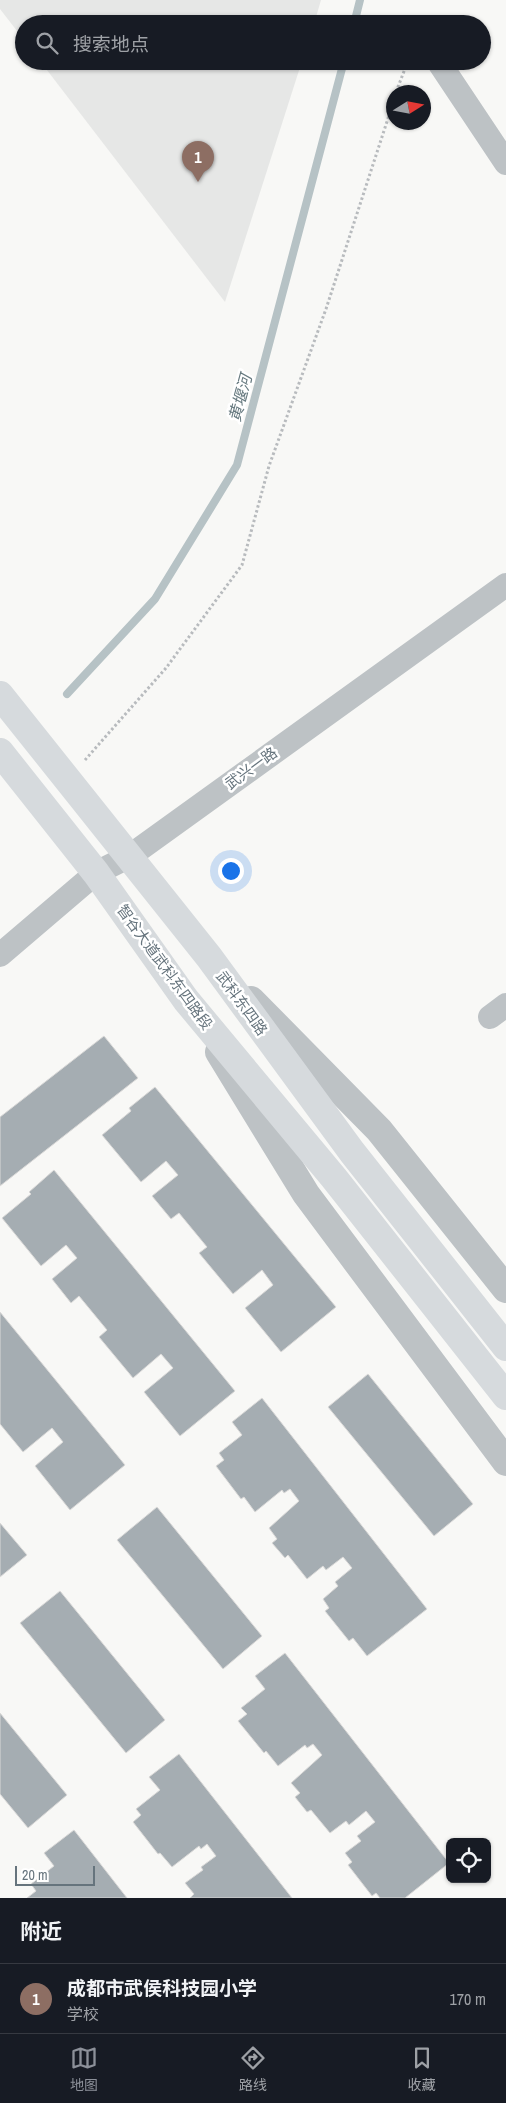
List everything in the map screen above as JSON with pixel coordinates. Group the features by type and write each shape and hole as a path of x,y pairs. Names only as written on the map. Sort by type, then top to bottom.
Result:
{"main road":[{"path":"0,695 130,856"},
{"name":"智谷大道武科东四路段","path":"0,752 96,873 186,1000 334,1178 506,1396"},
{"name":"武科东四路","path":"130,856 208,956 352,1152 506,1347"}],"street":[{"path":"444,70 506,162"},
{"name":"武兴一路","path":"0,955 96,873 130,856 506,585"},
{"path":"208,956 379,1130 506,1289"},
{"path":"186,1000 306,1194 506,1462"}],"path":[{"path":"399,85 405,70"},
{"path":"68,779 166,668 242,565 268,466 326,309 386,125"}],"shaded area":[{"path":"0,0 321,0 317,15 15,15 15,28 0,9"},
{"path":"47,70 299,70 225,302"}],"building":[{"path":"104,1036 138,1078 0,1186 0,1117"},
{"path":"155,1087 336,1307 281,1352 245,1308 273,1285 262,1270 233,1294 199,1253 207,1247 179,1213 171,1219 152,1196 178,1175 166,1161 141,1182 102,1135 131,1111 129,1108"},
{"path":"54,1170 235,1391 180,1436 144,1392 173,1368 161,1354 133,1378 99,1337 107,1330 79,1296 71,1303 52,1279 77,1258 66,1245 41,1266 2,1218 31,1194 29,1192"},
{"path":"0,1312 125,1465 70,1510 35,1466 63,1442 52,1428 23,1452 0,1424"},
{"path":"368,1374 473,1504 434,1536 328,1407"},
{"path":"262,1398 427,1609 367,1656 353,1638 349,1641 325,1611 329,1608 323,1599 338,1586 335,1582 352,1568 343,1557 326,1570 323,1566 307,1579 288,1555 285,1558 272,1543 277,1539 269,1528 299,1501 290,1489 284,1493 282,1490 255,1512 244,1497 241,1499 216,1466 224,1460 219,1453 242,1435 232,1422"},
{"path":"157,1507 262,1636 223,1669 117,1540"},
{"path":"0,1523 27,1555 0,1577"},
{"path":"60,1591 165,1720 126,1753 20,1623"},
{"path":"285,1653 446,1859 446,1865 405,1898 380,1898 376,1893 372,1896 348,1865 352,1862 345,1853 361,1841 357,1836 375,1822 366,1811 349,1825 346,1821 330,1833 311,1810 307,1812 295,1797 300,1793 291,1783 322,1755 313,1744 307,1748 305,1745 278,1766 266,1751 264,1753 238,1721 247,1714 241,1708 265,1689 255,1676"},
{"path":"0,1713 67,1795 28,1828 0,1794"},
{"path":"179,1754 292,1898 190,1898 194,1894 185,1883 203,1870 201,1867 216,1856 207,1844 201,1849 199,1846 172,1867 160,1853 158,1854 133,1822 141,1815 136,1809 160,1790 149,1777"},
{"path":"74,1830 127,1898 27,1898 36,1891 31,1884 54,1866 44,1853"}],"waterway":[{"name":"黄堰河","path":"356,15 360,0"},
{"name":"黄堰河","path":"67,694 155,599 237,465 342,70"}],"place":[{"name":"成都市武侯科技园小学","path":"198,182"}]}
